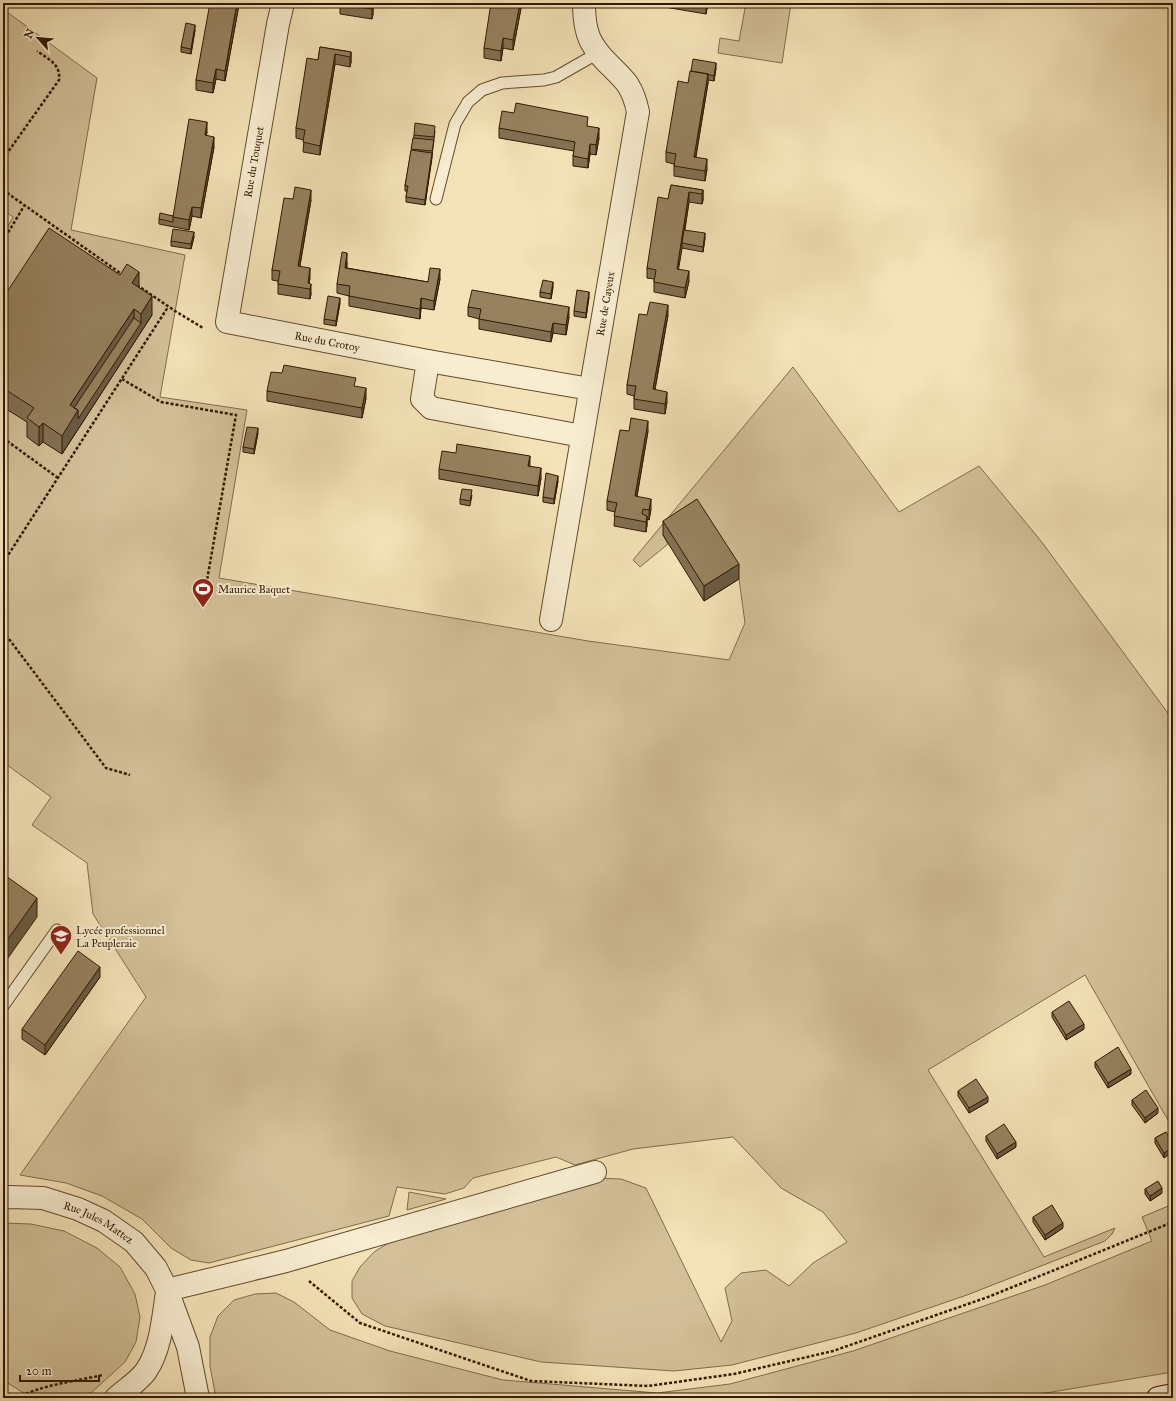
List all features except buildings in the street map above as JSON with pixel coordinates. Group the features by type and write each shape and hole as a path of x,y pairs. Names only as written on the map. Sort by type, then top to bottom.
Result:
{"street":[{"name":"Rue du Touquet","path":"218,327 283,3"},
{"name":"Rue de Cayeux","path":"551,620 638,112 635,98 628,85 592,45 586,29 584,3"},
{"name":"Rue du Crotoy","path":"218,327 590,389"},
{"path":"428,361 422,398 431,408 582,436"},
{"path":"116,1398 145,1373 155,1355 167,1290 286,1261 595,1172"},
{"name":"Rue Jules Mattez","path":"3,1198 42,1198 78,1210 104,1221 134,1242 156,1268 167,1290 188,1347 198,1398"},
{"path":"1158,1398 1173,1396"}],"lane":[{"path":"436,199 455,124 468,102 482,90 502,83 544,80 556,77 598,53"},
{"path":"3,1006 57,930"}],"path":[{"path":"3,159 59,80 60,72 57,66 37,51"},
{"path":"3,190 129,279"},
{"path":"3,242 24,206"},
{"path":"135,284 168,307 218,327"},
{"path":"3,563 168,307"},
{"path":"122,379 161,402 236,416 204,603"},
{"path":"3,438 58,478"},
{"path":"3,631 106,768 130,775"},
{"path":"286,1261 360,1323 531,1381 648,1386 734,1374 833,1350 988,1297 1173,1222"},
{"path":"17,1398 26,1393 48,1387 105,1375"}],"shaded area":[{"path":"746,3 791,3 782,63 718,53 720,38 739,41"},
{"name":"Maurice Baquet","path":"3,9 97,78 71,230 185,255 160,397 247,410 219,578 588,641 729,660 745,623 739,579 697,513 663,535 668,544 640,567 633,560 793,367 899,512 979,466 1041,541 1173,720 1173,1129 1085,975 928,1070 1044,1257 1115,1228 1112,1234 1105,1241 967,1295 856,1333 732,1365 674,1371 541,1362 385,1326 362,1314 352,1298 352,1281 360,1267 374,1252 401,1235 595,1178 621,1179 646,1188 721,1342 732,1321 725,1288 741,1273 766,1270 789,1286 813,1263 847,1242 823,1212 781,1188 733,1137 633,1149 575,1165 556,1157 473,1178 464,1188 445,1194 397,1187 389,1216 209,1263 191,1260 171,1248 142,1219 102,1196 66,1183 20,1175 146,997 93,914 87,863 32,825 51,797 3,762 3,235 13,217 3,210"},
{"path":"409,1192 446,1199 407,1210"},
{"path":"1173,1204 1173,1372 1015,1398 216,1398 210,1366 210,1337 218,1316 234,1300 255,1294 276,1293 294,1302 330,1330 390,1351 503,1380 657,1393 730,1384 853,1351 1045,1285 1152,1241 1142,1217"},
{"path":"3,1223 31,1224 64,1231 97,1248 120,1267 135,1294 140,1317 136,1342 125,1362 92,1392 81,1398 41,1398 22,1392 3,1380"}],"place":[{"name":"Maurice Baquet","path":"203,608"},
{"name":"Lycée professionnel La Peupleraie","path":"61,956"}]}
